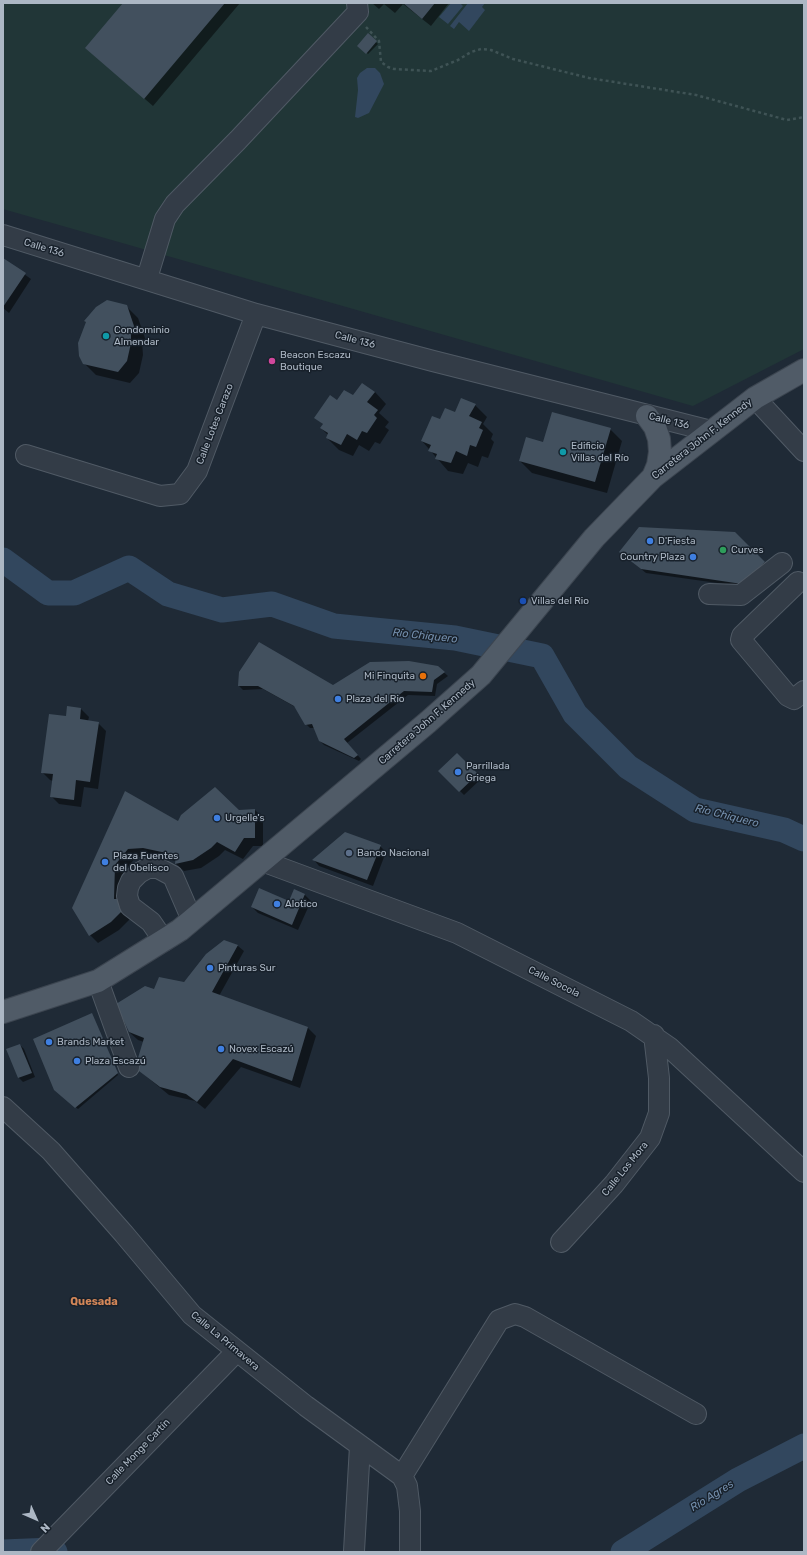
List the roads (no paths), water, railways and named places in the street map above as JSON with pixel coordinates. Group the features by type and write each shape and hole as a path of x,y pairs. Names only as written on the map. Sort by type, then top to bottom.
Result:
{"main road":[{"name":"Carretera John F. Kennedy","path":"3,1012 98,981 164,941 192,920 428,722 481,675 594,538 653,477 755,398 804,370"},
{"path":"648,416 655,427 660,445 658,465 653,477"}],"street":[{"path":"147,278 165,219 175,204 238,140 355,10"},
{"name":"Calle 136","path":"3,235 147,278 256,314 711,431"},
{"name":"Calle Lotes Carazo","path":"26,455 160,496 180,494 197,471 256,314"},
{"path":"755,398 804,451"},
{"path":"709,594 741,595 782,563"},
{"path":"798,582 742,636 741,640 788,696 794,699 804,692"},
{"name":"Calle Socola","path":"262,861 457,933 631,1021 654,1035 801,1165"},
{"path":"164,941 151,922 130,906 127,896 128,888 130,881 139,873 148,868 158,868 173,876 192,920"},
{"path":"98,981 129,1067"},
{"name":"Calle Los Mora","path":"561,1242 614,1184 650,1138 659,1114 659,1078 654,1035"},
{"name":"Calle La Primavera","path":"3,1107 50,1151 124,1234 192,1315 236,1352 402,1476"},
{"path":"410,1552 410,1511 407,1486 402,1476 499,1320 515,1314 525,1317 696,1414"},
{"name":"Calle Monge Cartín","path":"45,1548 236,1352"},
{"path":"354,1551 360,1446"}],"water":[{"path":"451,3 460,3 463,6 448,24 439,17"},
{"path":"468,3 485,3 482,7 485,10 469,31 459,22 454,29 450,26"},
{"path":"367,68 375,68 380,73 384,84 369,113 358,118 355,117 358,90 357,78 360,73"}],"waterway":[{"name":"Río Chiquero","path":"3,560 48,593 74,593 129,568 168,594 222,610 272,604 334,626 455,638 542,656 575,714 628,767 695,810 784,830 804,839"},
{"name":"Río Agres","path":"623,1552 738,1480 804,1446"},
{"name":"Río Agres","path":"3,1552 53,1550 55,1552"}],"place":[{"name":"Condominio Almendar","path":"106,336"},
{"name":"Beacon Escazu Boutique","path":"272,361"},
{"name":"Edificio Villas del Río","path":"563,452"},
{"name":"D'Fiesta","path":"650,541"},
{"name":"Curves","path":"723,550"},
{"name":"Country Plaza","path":"693,557"},
{"name":"Villas del Rio","path":"523,601"},
{"name":"Mi Finquita","path":"423,676"},
{"name":"Plaza del Rio","path":"338,699"},
{"name":"Parrillada Griega","path":"458,772"},
{"name":"Urgelle's","path":"217,818"},
{"name":"Banco Nacional","path":"349,853"},
{"name":"Plaza Fuentes del Obelisco","path":"105,862"},
{"name":"Alotico","path":"277,904"},
{"name":"Pinturas Sur","path":"210,968"},
{"name":"Brands Market","path":"49,1042"},
{"name":"Novex Escazú","path":"221,1049"},
{"name":"Plaza Escazú","path":"77,1061"}],"district":[{"name":"Quesada","path":"94,1302"}]}
